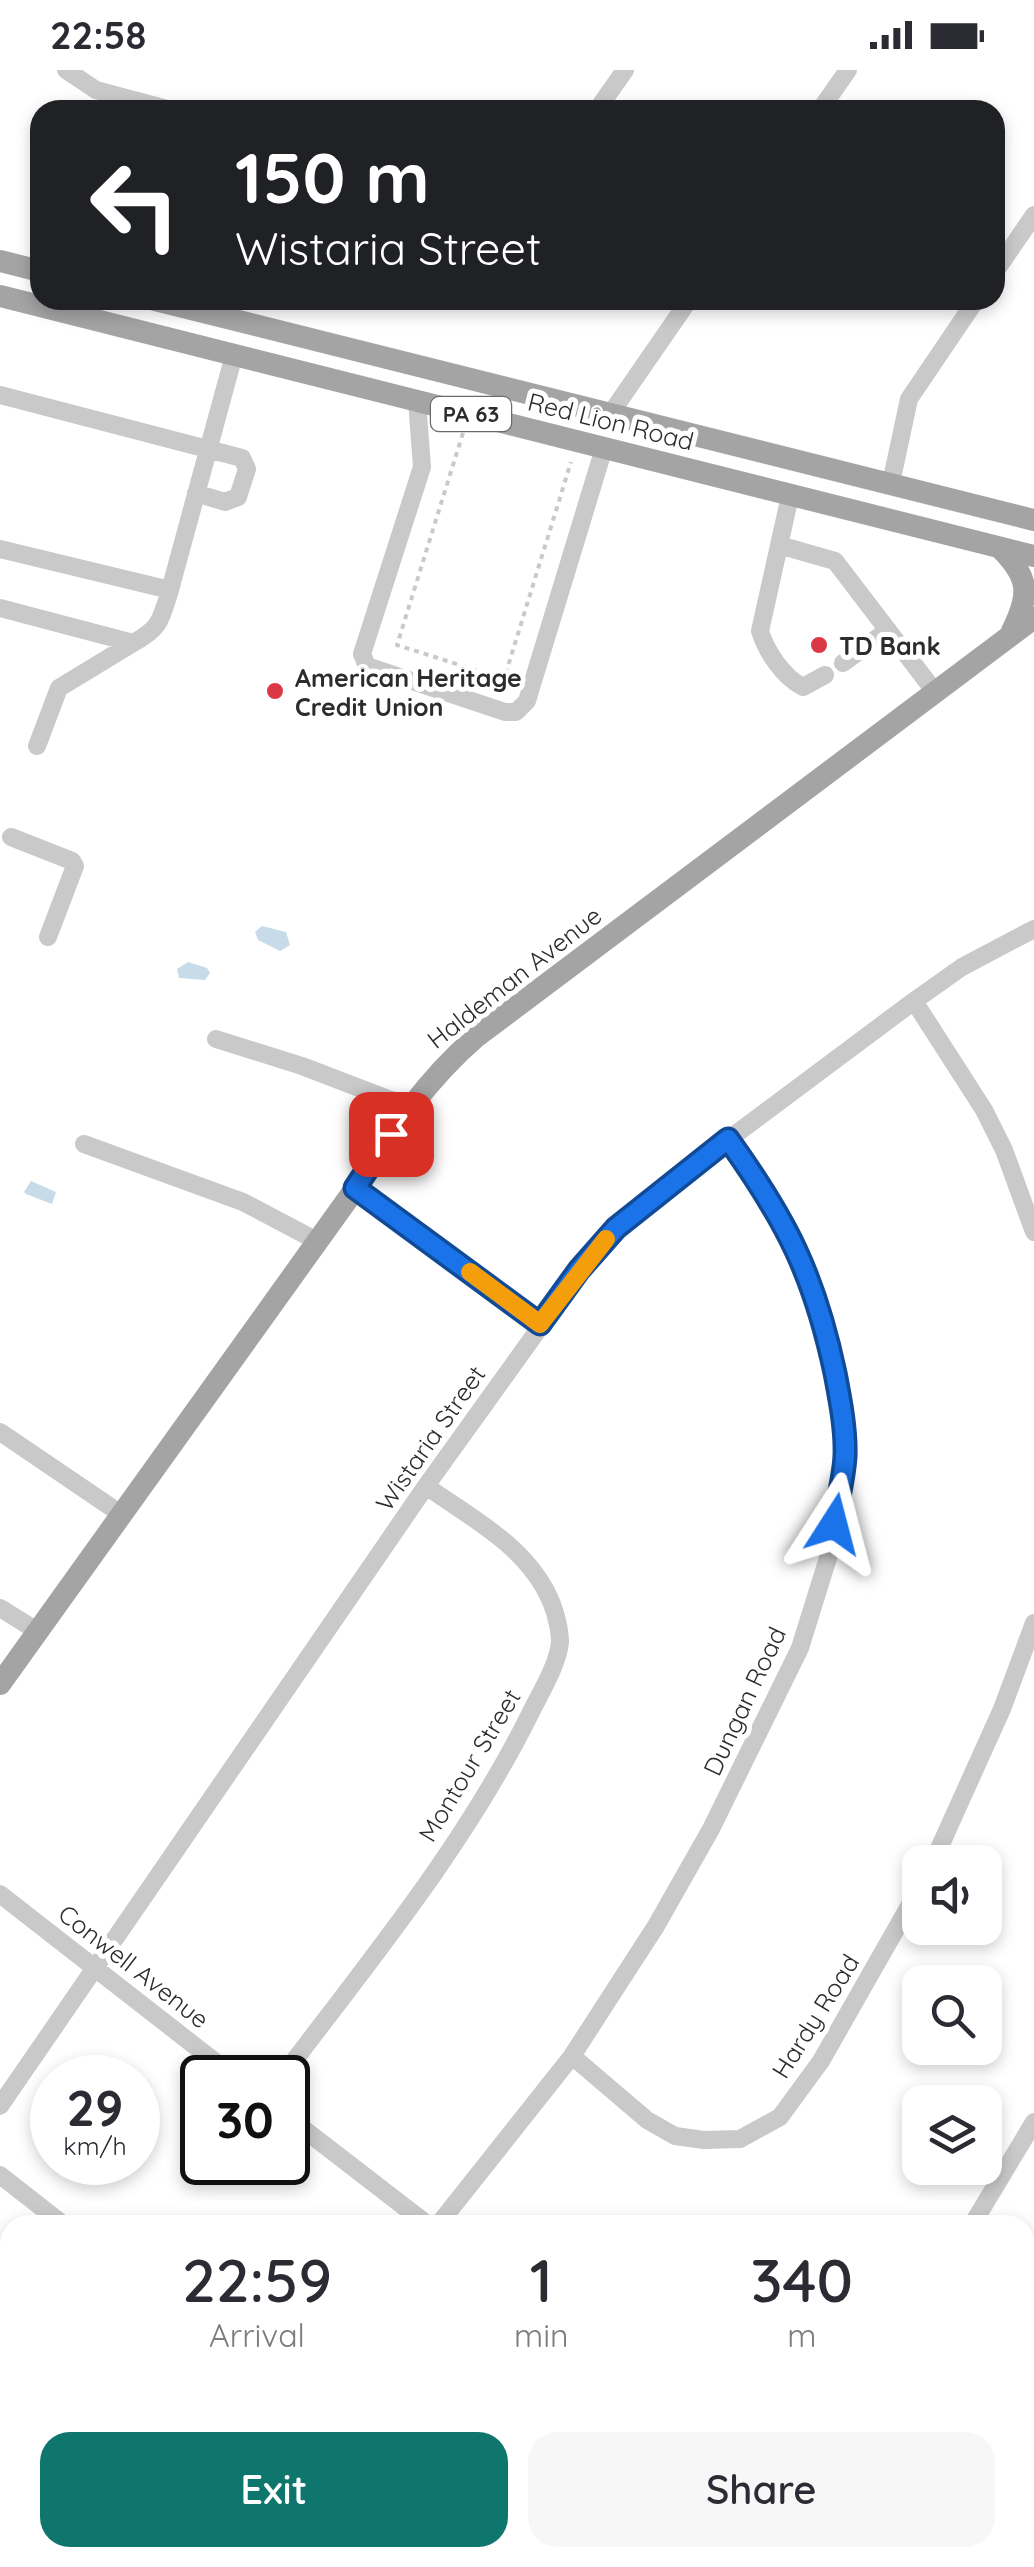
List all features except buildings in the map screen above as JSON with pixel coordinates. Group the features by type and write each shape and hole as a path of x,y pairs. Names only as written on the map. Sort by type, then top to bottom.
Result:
{"main road":[{"path":"0,261 30,268"},
{"name":"Red Lion Road","path":"0,296 30,303"},
{"name":"Red Lion Road","path":"56,310 1034,556"},
{"name":"Red Lion Road","path":"195,310 1034,520"},
{"path":"998,546 1018,566 1024,580 1023,610 1010,636"},
{"name":"Haldeman Avenue","path":"0,1684 409,1107 448,1062 476,1037 1034,618"}],"street":[{"path":"66,70 96,90 134,100"},
{"path":"604,100 625,70"},
{"path":"827,100 848,70"},
{"path":"1005,257 1034,215"},
{"path":"610,414 682,310"},
{"path":"892,484 909,398 969,310"},
{"path":"37,746 58,688 154,632 159,624 234,354"},
{"path":"0,395 242,458 247,469 238,496 226,502 196,493"},
{"path":"417,400 422,467 362,654 367,666 505,712 516,712 527,701 604,448"},
{"path":"790,496 760,631 764,645 793,682 802,686 826,675"},
{"path":"779,545 836,561 935,692"},
{"path":"0,549 170,590"},
{"path":"0,608 133,643"},
{"path":"843,663 888,630"},
{"path":"11,837 75,866 48,937"},
{"name":"Wistaria Street","path":"0,2106 579,1270 616,1228 728,1139 962,967 1034,930"},
{"path":"914,1001 984,1110 1004,1150 1034,1232"},
{"path":"216,1039 302,1066 409,1107"},
{"name":"Dungan Road","path":"446,2215 572,2056 656,1926 711,1829 800,1648 828,1558 845,1456 839,1392 828,1339 796,1246 779,1213 728,1139"},
{"path":"84,1144 243,1202 317,1241"},
{"path":"355,1188 540,1324"},
{"path":"0,1432 121,1514"},
{"name":"Montour Street","path":"298,2055 428,1884 516,1744 560,1642 554,1607 535,1570 507,1543 426,1486"},
{"path":"0,1608 37,1630"},
{"path":"941,1845 1002,1708 1034,1623"},
{"name":"Conwell Avenue","path":"0,1894 207,2055"},
{"name":"Hardy Road","path":"572,2056 647,2120 675,2136 740,2139 780,2116 821,2061 902,1919"},
{"path":"978,2215 1034,2122"},
{"path":"310,2134 415,2215"},
{"path":"0,2175 51,2215"}],"path":[{"path":"464,430 397,646 504,679 573,458"}],"water":[{"path":"262,926 286,932 290,945 280,951 258,940 255,932"},
{"path":"188,962 207,968 210,973 205,980 179,978 177,969"},
{"path":"31,1181 56,1192 52,1204 24,1192"}],"slow traffic":[{"path":"470,1272 540,1324 606,1239"}],"place":[{"name":"TD Bank","path":"819,645"},
{"name":"American Heritage Credit Union","path":"275,691"}],"route":[{"path":"391,1134 355,1188 540,1324 616,1228 728,1139 779,1213 796,1246 828,1339 839,1392 845,1456 834,1524"}]}
